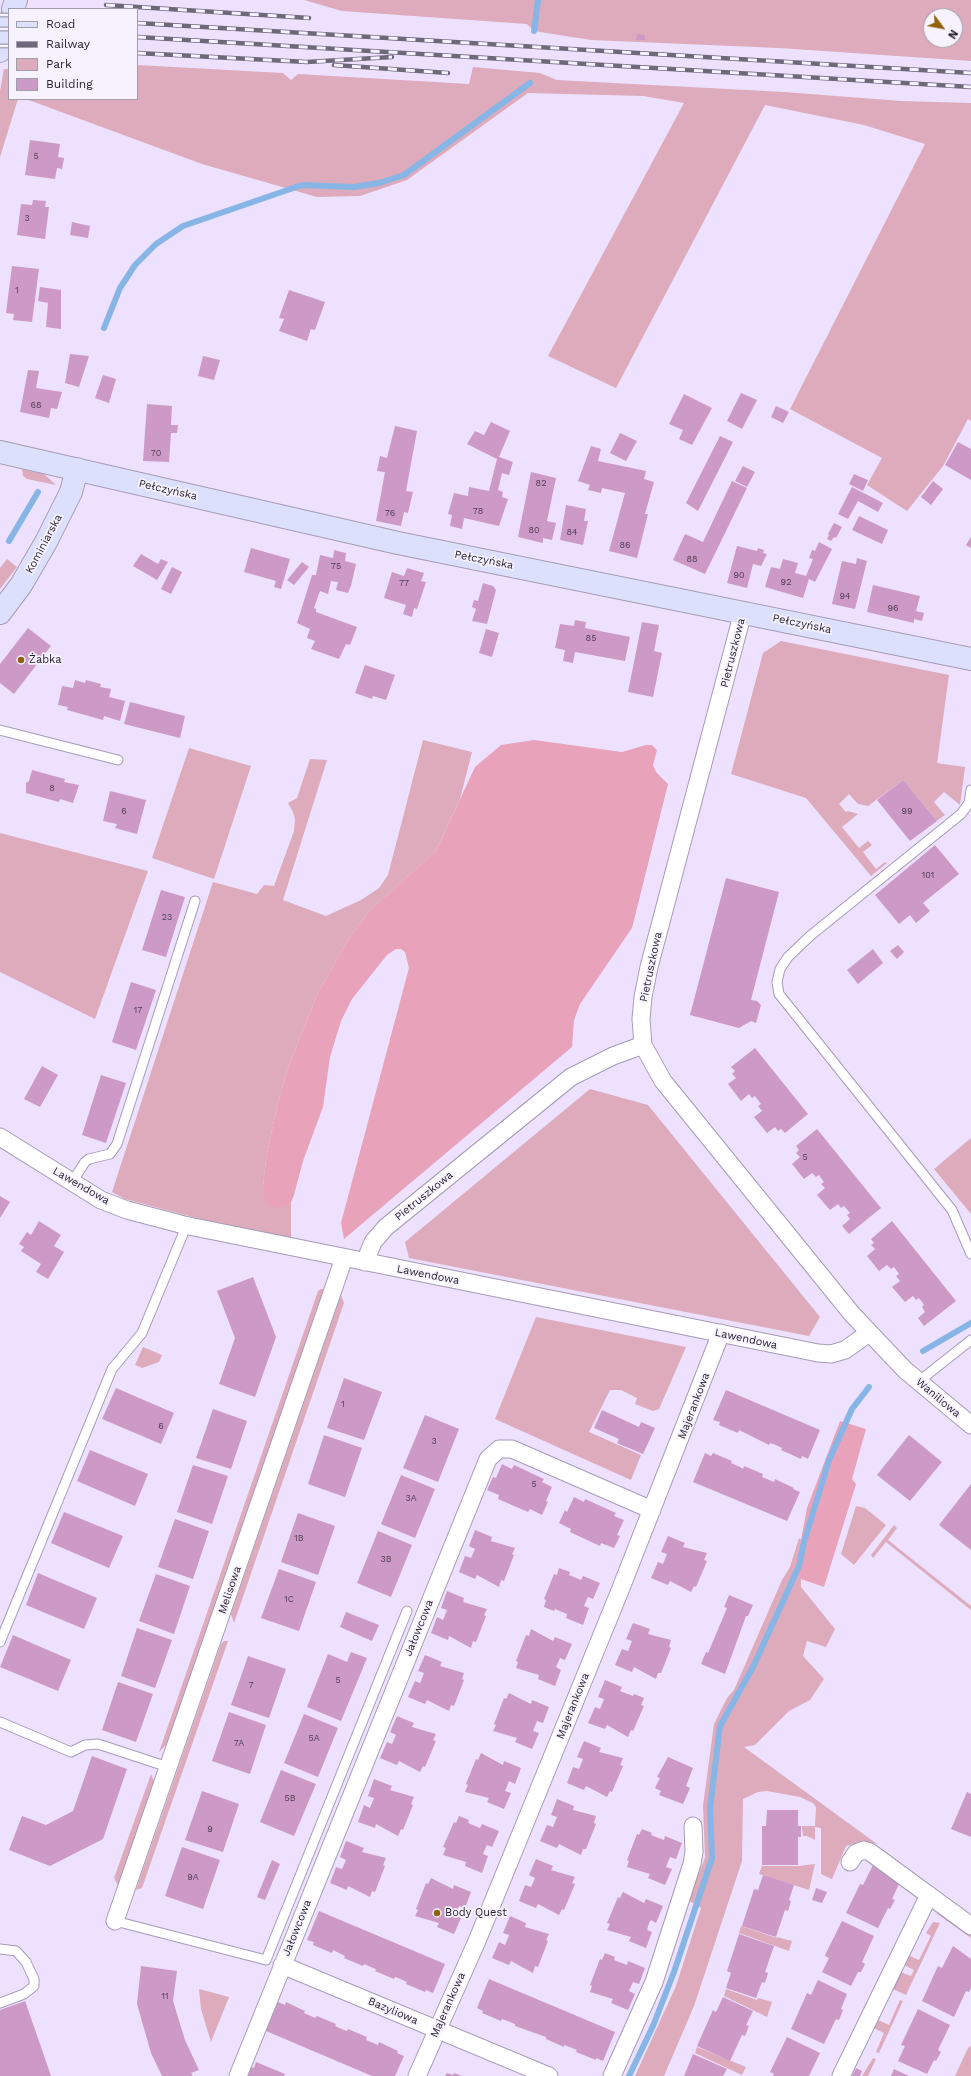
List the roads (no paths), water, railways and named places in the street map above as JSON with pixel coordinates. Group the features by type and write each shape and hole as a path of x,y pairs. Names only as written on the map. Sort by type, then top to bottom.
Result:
{"main road":[{"path":"0,51 8,25"},
{"name":"Pełczyńska","path":"0,452 398,543 971,659"},
{"name":"Kominiarska","path":"0,613 22,585 46,542 71,492 77,469"}],"street":[{"name":"Pietruszkowa","path":"365,1262 373,1242 386,1227 572,1077 613,1056 644,1046 641,1019 643,997 649,967 743,612"},
{"name":"Waniliowa","path":"644,1046 663,1081 869,1333 904,1370 971,1425"},
{"name":"Lawendowa","path":"0,1137 101,1200 127,1210 184,1225 818,1353 832,1354 845,1350 869,1333"},
{"name":"Melisowa","path":"115,1921 344,1258"},
{"name":"Majerankowa","path":"417,2076 480,1934 652,1510 721,1334"},
{"name":"Jałowcowa","path":"238,2076 488,1459 499,1449 512,1449 652,1510"},
{"path":"612,2076 654,1982 692,1864 694,1852 693,1826"},
{"path":"850,1862 856,1853 867,1850 885,1861 971,1926"},
{"path":"841,2076 929,1895"},
{"name":"Bazyliowa","path":"282,1965 549,2076"}],"lane":[{"path":"0,730 118,760"},
{"path":"971,790 969,803 961,814 875,883 788,957 778,976 778,994 952,1210 971,1254"},
{"path":"72,1182 85,1162 89,1159 110,1154 117,1144 195,901"},
{"path":"0,1642 112,1369 142,1333 182,1234 184,1225"},
{"path":"918,1382 971,1340"},
{"path":"115,1921 266,1960 407,1610"},
{"path":"0,1722 71,1752 85,1745 98,1744 168,1768"},
{"path":"0,1949 16,1951 26,1962 34,1979 34,1986 24,1994 0,2003"}],"waterway":[{"path":"534,31 538,0"},
{"path":"104,328 120,288 135,265 156,244 183,226 302,185 354,187 379,183 404,175 530,83"},
{"path":"9,541 38,492"},
{"path":"923,1351 971,1323"},
{"path":"629,2076 653,2026 674,1972 712,1858 710,1808 720,1726 753,1667 799,1566 804,1542 829,1460 852,1409 869,1387"}],"railway":[{"path":"106,5 309,18"},
{"path":"0,15 8,15"},
{"path":"138,23 971,73"},
{"path":"0,29 8,29"},
{"path":"138,37 971,87"},
{"path":"0,46 8,46"},
{"path":"138,53 307,62 392,57"},
{"path":"334,65 448,73"}],"place":[{"name":"Żabka","path":"21,660"},
{"name":"Body Quest","path":"437,1913"}]}
